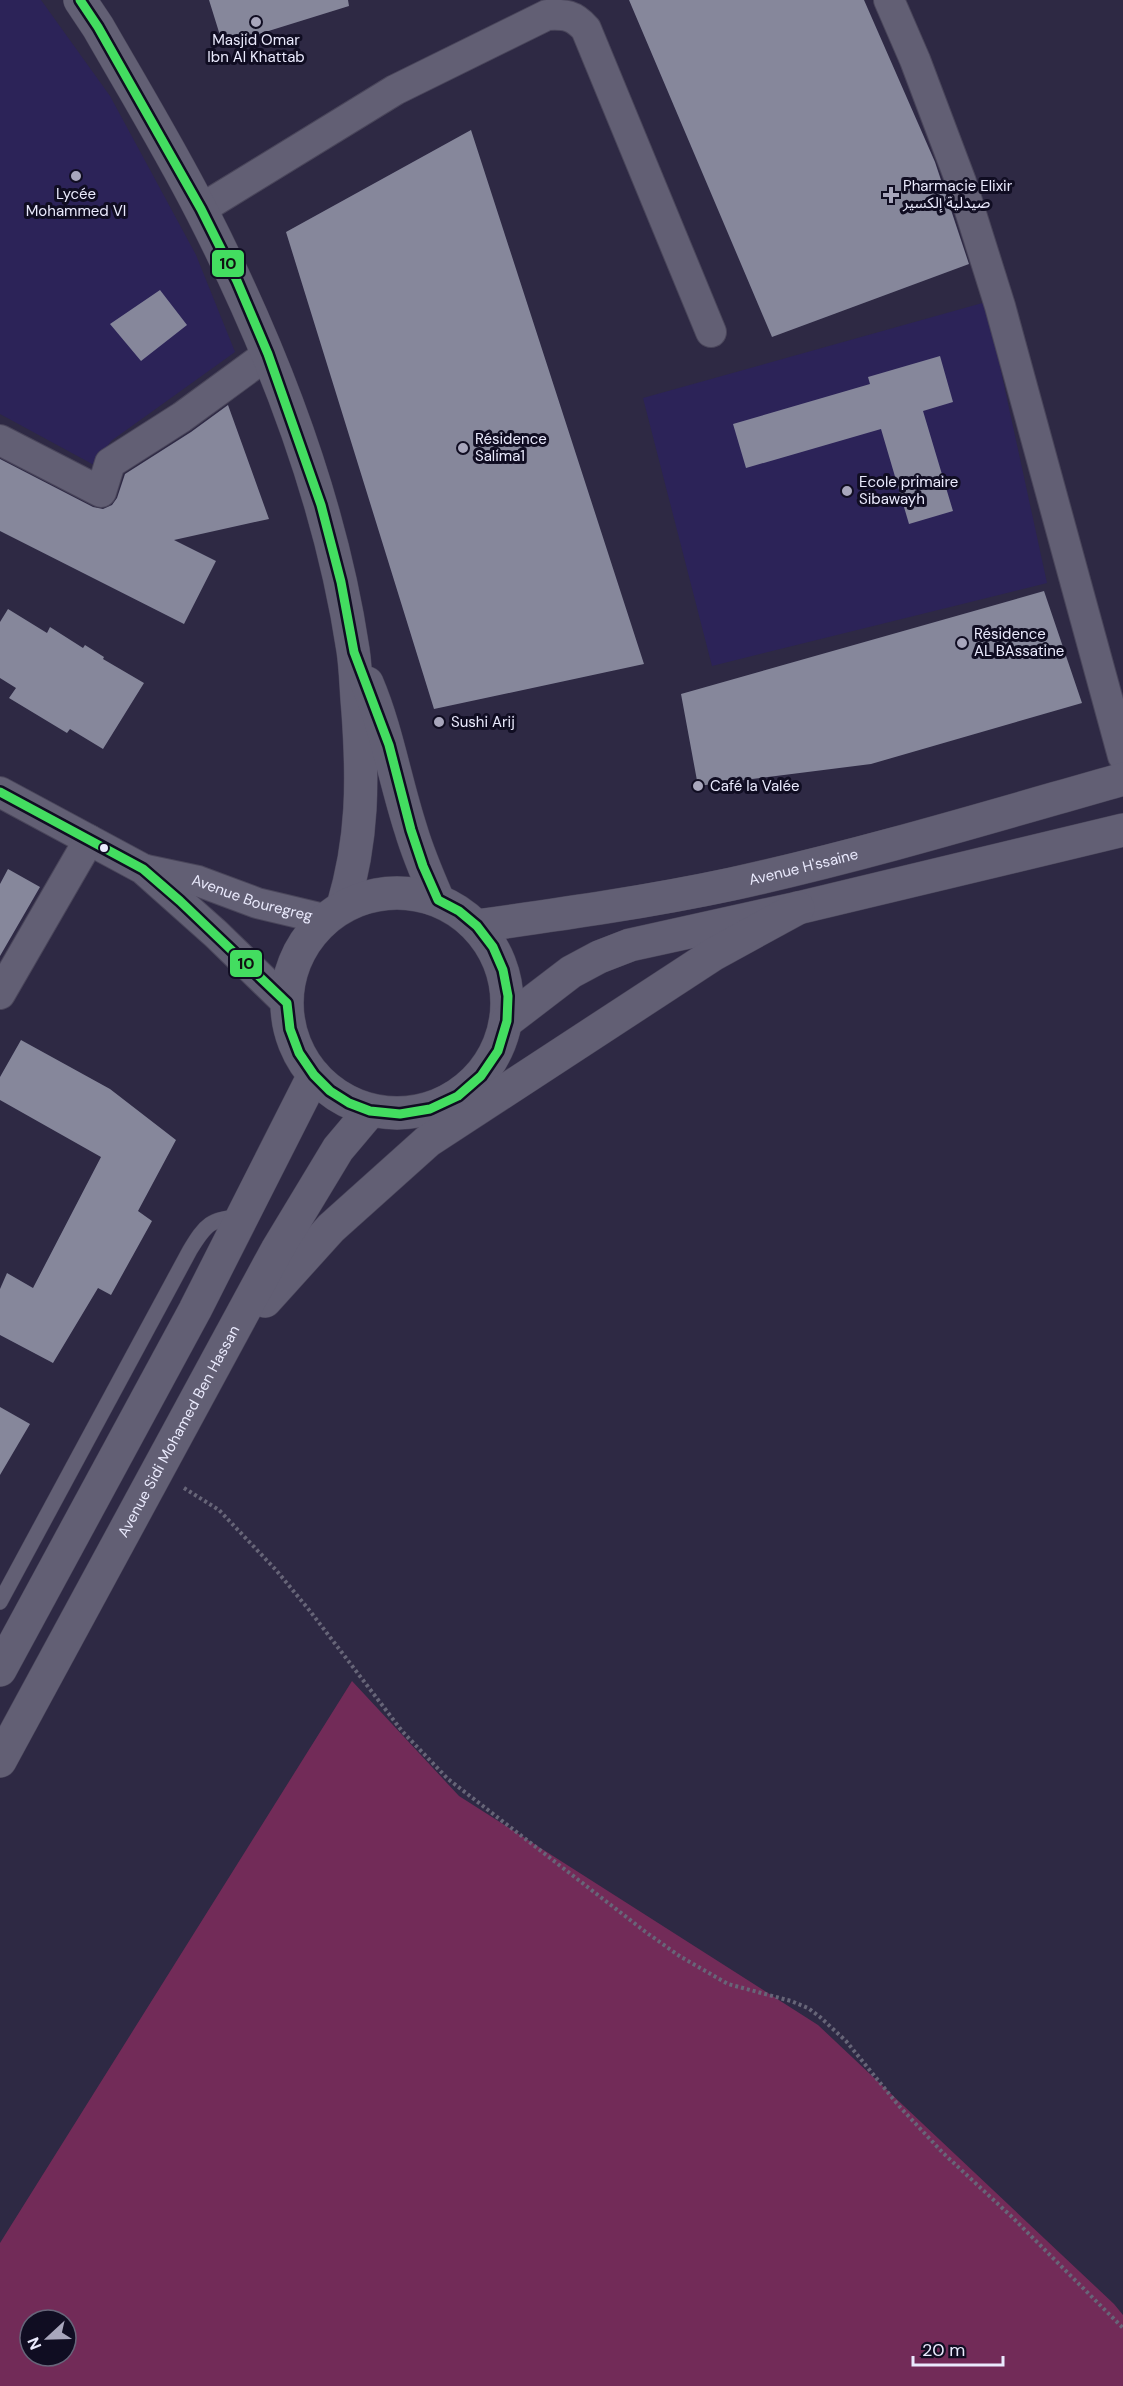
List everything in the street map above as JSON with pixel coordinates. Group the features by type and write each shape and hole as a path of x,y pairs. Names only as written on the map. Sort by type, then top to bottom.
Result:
{"street":[{"path":"80,0 99,27 201,209 237,281 268,354 321,505 341,582 354,652 362,768 359,838 352,874 334,913"},
{"path":"889,0 962,182 1000,306 1123,756"},
{"path":"201,209 395,90 547,15 562,14 576,18 586,29 711,332"},
{"path":"0,440 101,492 110,463 182,417 268,354"},
{"path":"354,652 389,746 423,866 438,900"},
{"name":"Avenue H'ssaine","path":"477,926 630,904 733,884 898,842 1123,779"},
{"name":"Avenue Bouregreg","path":"0,792 142,869 209,927 287,1003"},
{"path":"507,1021 571,972 599,957 630,945 798,908 1123,830"},
{"path":"0,994 89,840"},
{"name":"Avenue Bouregreg","path":"142,869 189,879 257,903 334,913"},
{"path":"390,892 414,893 438,900 459,911 477,926 493,947 503,970 508,996 507,1021 498,1051 481,1076 458,1096 430,1109 400,1114 370,1111 330,1091 314,1075 299,1053 290,1029 287,1003 289,980 297,957 308,937 334,913 365,897 390,892"},
{"path":"234,1332 331,1228 428,1141 714,954 798,908"},
{"path":"0,1670 195,1310 314,1075"},
{"name":"Avenue Sidi Mohamed Ben Hassan","path":"0,1761 9,1727 158,1471 301,1207 338,1149 370,1111"}],"lane":[{"path":"0,1602 201,1231 212,1222 223,1218 241,1217"}],"path":[{"path":"158,1471 219,1510 276,1570 402,1731 448,1779 681,1958 728,1984 791,2001 820,2016 846,2042 899,2106 943,2153 1012,2217 1123,2328"}],"shaded area":[{"name":"Lycée Mohammed VI","path":"0,0 41,0 110,96 196,255 235,352 111,441 94,465 0,414"},
{"name":"Ecole primaire Sibawayh","path":"986,302 1047,583 712,666 643,398"},
{"path":"352,1681 459,1796 818,2025 1123,2315 1123,2386 0,2386 0,2243"}],"building":[{"name":"Masjid Omar Ibn Al Khattab","path":"209,0 348,0 349,6 223,45"},
{"path":"629,0 864,0 935,162 969,264 772,337"},
{"name":"Résidence Salima1","path":"471,130 644,664 434,709 286,232"},
{"path":"160,290 187,325 141,361 110,324"},
{"path":"940,356 953,402 923,411 953,511 909,524 881,429 746,468 733,424 870,384 868,377"},
{"path":"228,405 269,519 174,540 216,561 184,624 0,531 0,459 93,507 103,509 112,505 117,498 125,474 191,432"},
{"name":"Résidence AL BAssatine","path":"1044,591 1082,703 871,764 698,786 681,694"},
{"path":"8,609 47,633 50,627 83,648 85,645 104,657 103,659 144,683 103,749 70,729 67,733 9,698 16,688 0,678 0,622"},
{"path":"8,869 40,887 0,956 0,884"},
{"path":"21,1040 110,1089 176,1140 138,1211 152,1221 111,1295 98,1288 53,1363 0,1335 0,1289 7,1273 33,1288 101,1157 0,1100 0,1077"},
{"path":"0,1407 30,1424 0,1475"}],"transit line":[{"name":"10","path":"0,792 143,869 180,901 287,1003 290,1029 299,1053 314,1075 330,1091 349,1103 370,1111 400,1114 430,1109 458,1096 481,1076 498,1051 507,1021 508,996 503,970 493,947 477,926 459,911 438,900 423,866 411,830 389,745 354,652 341,582 321,505 268,354 237,281 201,209 98,27 80,0"}],"place":[{"name":"Masjid Omar Ibn Al Khattab","path":"256,22"},
{"name":"Lycée Mohammed VI","path":"76,176"},
{"name":"Pharmacie Elixir صيدلية إلكسير","path":"891,195"},
{"name":"Résidence Salima1","path":"463,448"},
{"name":"Ecole primaire Sibawayh","path":"847,491"},
{"name":"Résidence AL BAssatine","path":"962,643"},
{"name":"Sushi Arij","path":"439,722"},
{"name":"Café la Valée","path":"698,786"}]}
